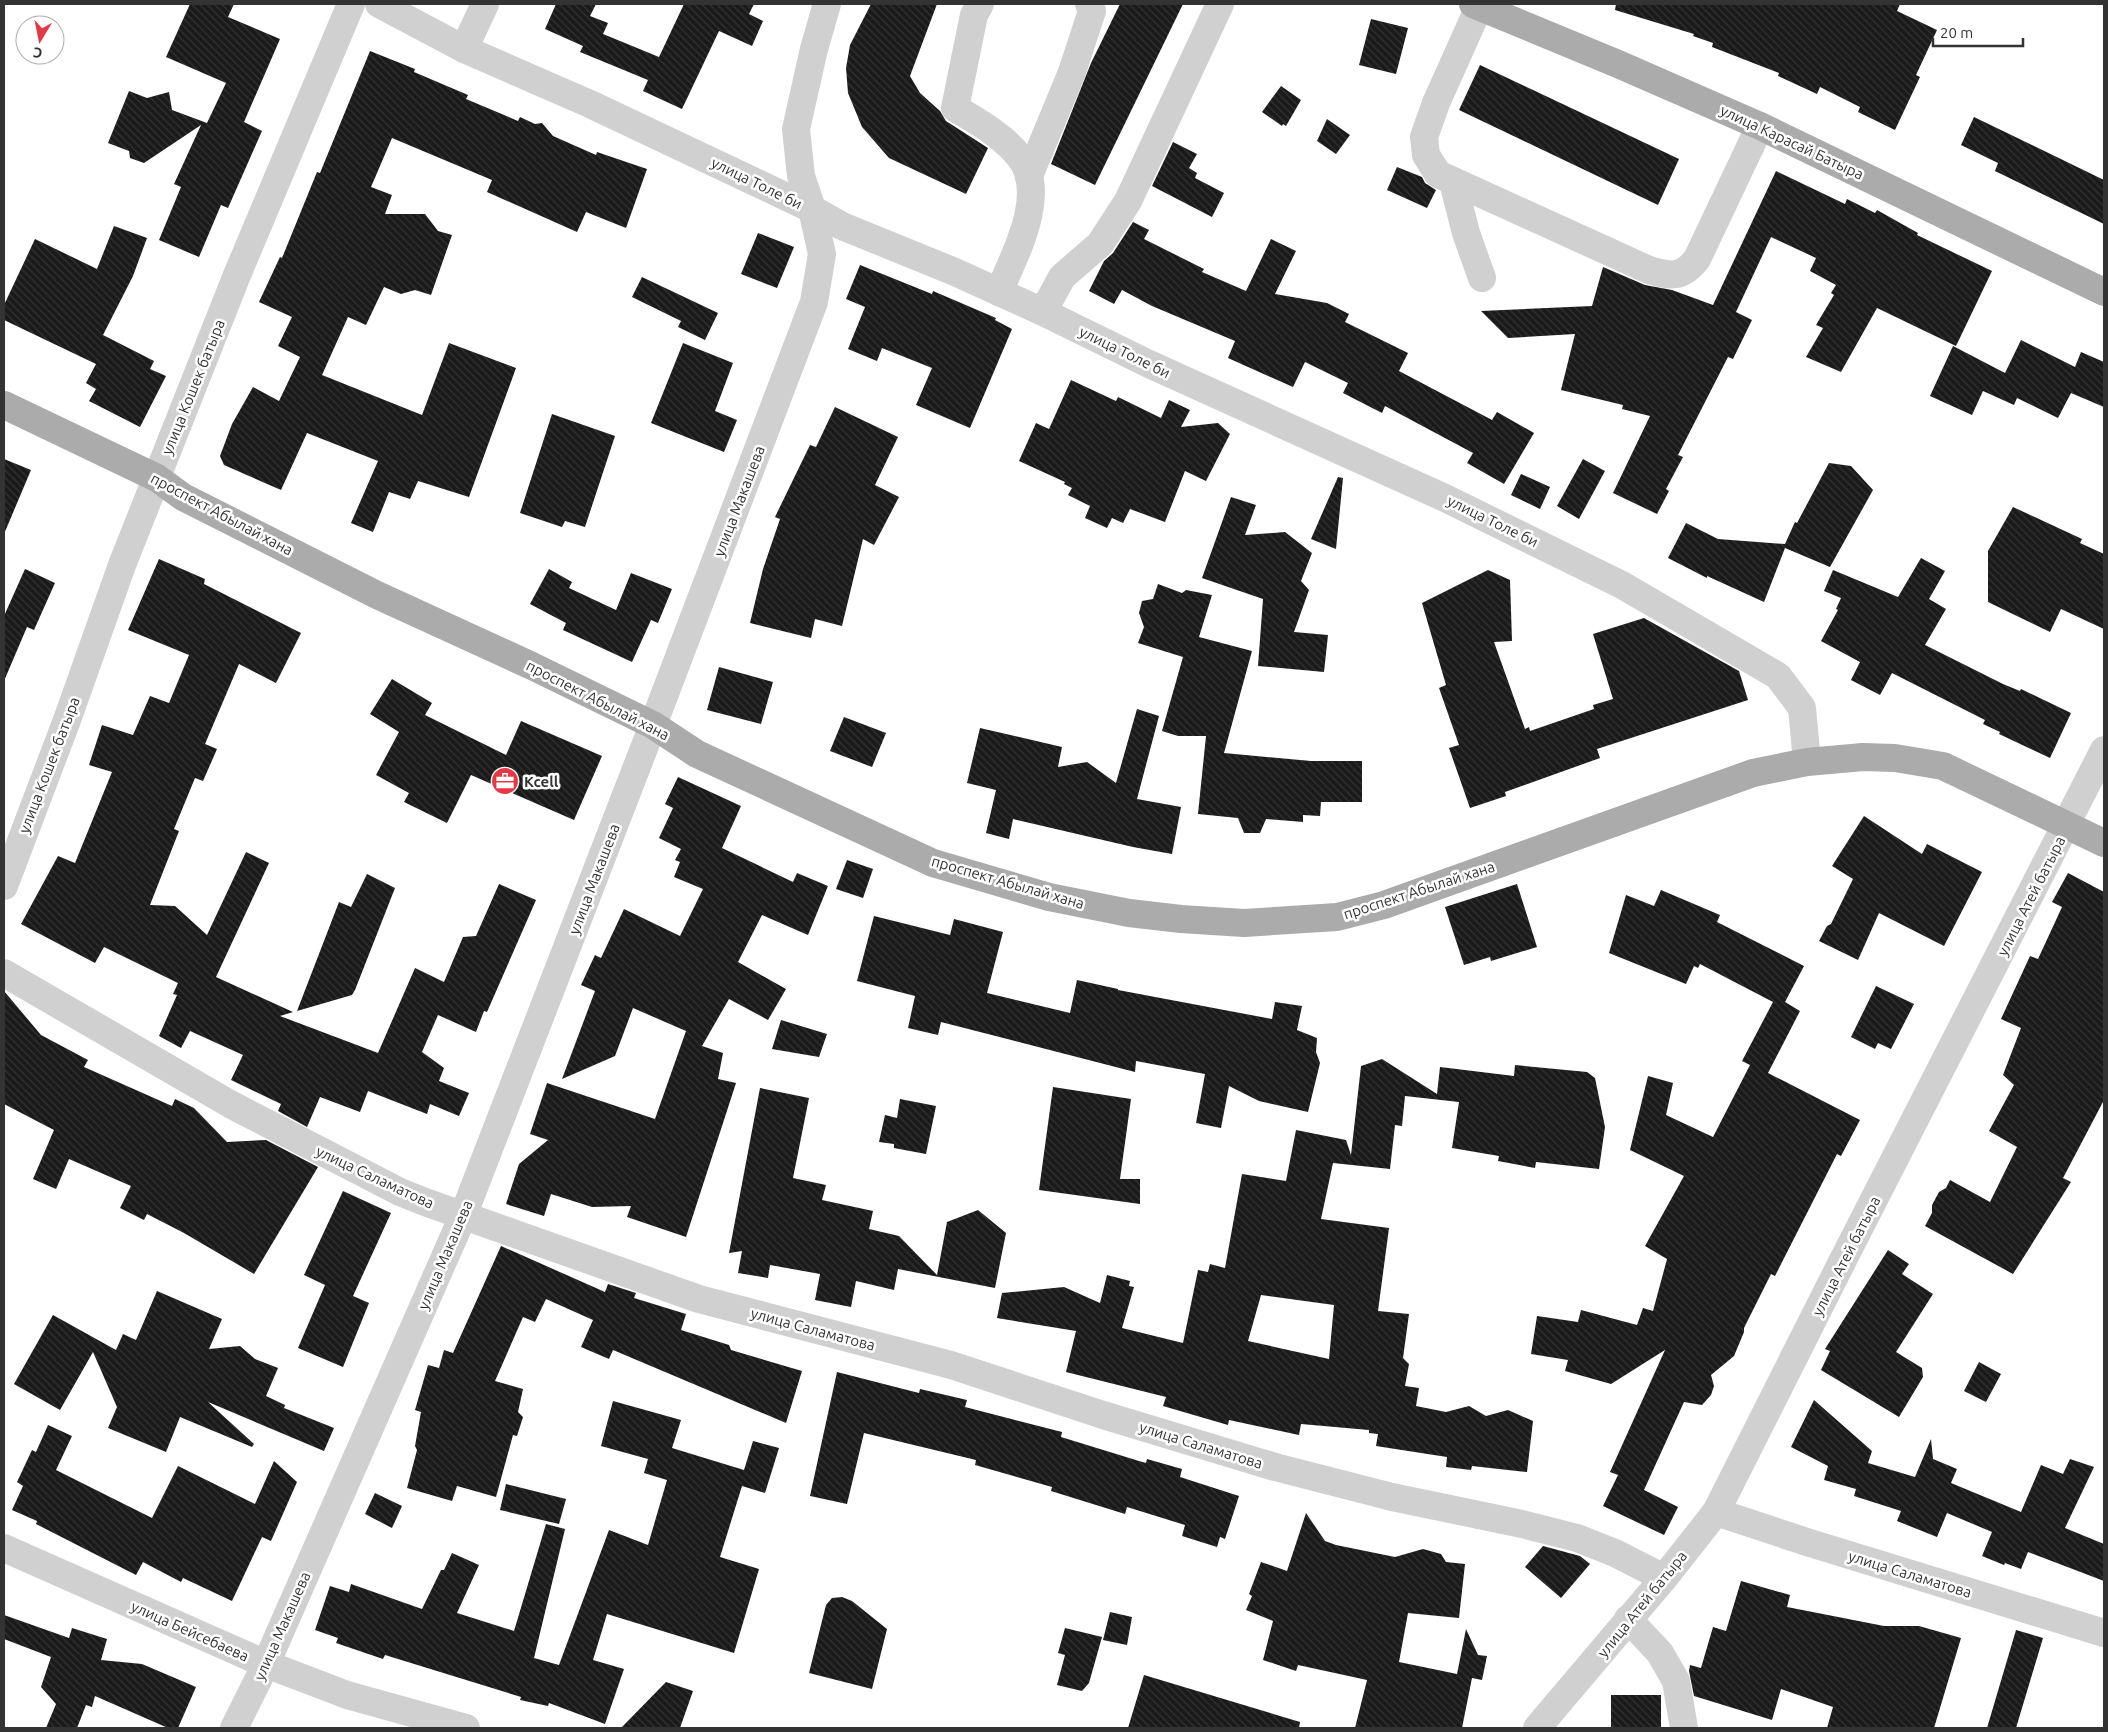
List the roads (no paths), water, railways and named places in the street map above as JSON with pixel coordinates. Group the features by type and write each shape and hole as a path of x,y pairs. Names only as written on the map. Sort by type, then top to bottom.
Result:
{"main road":[{"name":"улица Карасай Батыра","path":"1476,5 1760,126 2104,292"},
{"name":"проспект Абылай хана","path":"4,406 157,478 184,497 377,595 532,666 653,725 697,754 933,863 1049,897 1129,914 1244,923 1337,917 1384,904 1753,774 1807,762 1879,758 1943,766 2104,843"}],"street":[{"name":"улица Кошек батыра","path":"4,886 67,720 122,565 238,275 351,4"},
{"name":"улица Толе би","path":"379,4 464,48 590,104 812,209 842,226 955,272 1043,312 1149,364 1445,498 1622,585 1778,676 1802,708 1807,762"},
{"path":"464,48 485,4"},
{"name":"улица Макашева","path":"234,1728 266,1664 463,1216 814,302 822,254 812,209 801,176 796,129 826,4"},
{"path":"980,4 974,15 955,108 992,130 1020,156 1029,176 1032,201 1018,246 999,292"},
{"path":"1029,176 1072,72 1092,11 1089,4"},
{"path":"1043,312 1062,277 1100,244 1128,201 1220,4"},
{"path":"1476,5 1424,137 1426,155 1438,174 1649,270 1670,276 1679,274 1691,266 1697,259 1760,126"},
{"path":"1453,182 1466,233 1482,278"},
{"name":"улица Атей батыра","path":"1537,1728 1664,1578 1716,1512 2104,750"},
{"name":"улица Саламатова","path":"4,973 52,1003 247,1113 400,1192 463,1216 574,1253 631,1276 699,1299 951,1365 1103,1415 1275,1467 1392,1497 1522,1524 1577,1538 1664,1578"},
{"name":"улица Саламатова","path":"1716,1512 1810,1544 2104,1633"},
{"name":"улица Бейсебаева","path":"4,1548 266,1664 348,1695 466,1728"},
{"path":"1628,1619 1660,1653 1676,1681 1684,1728"}],"place":[{"name":"Kcell","path":"505,781"}]}
